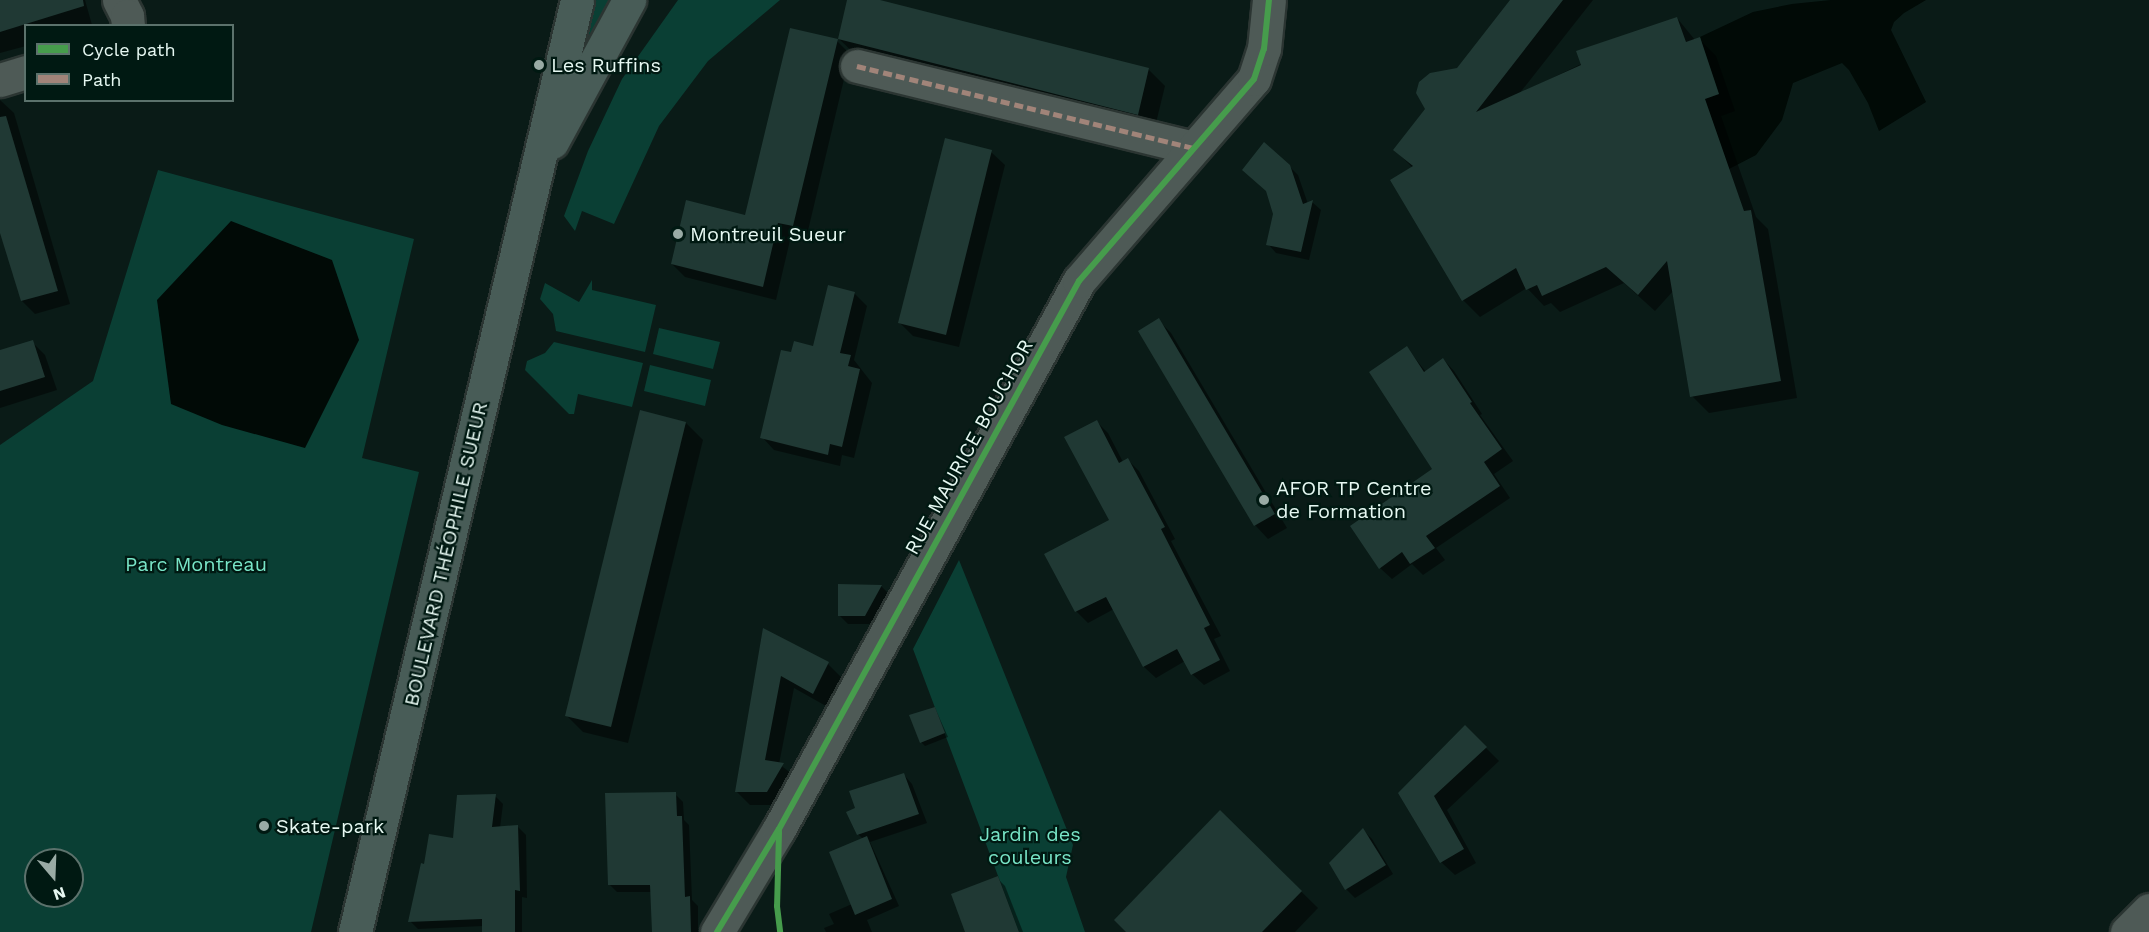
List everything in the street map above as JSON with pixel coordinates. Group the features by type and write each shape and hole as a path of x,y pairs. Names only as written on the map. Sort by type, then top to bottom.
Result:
{"main road":[{"name":"BOULEVARD THÉOPHILE SUEUR","path":"355,932 577,0"},
{"name":"BOULEVARD THÉOPHILE SUEUR","path":"534,175 629,2"}],"street":[{"path":"119,0 127,16 128,24"},
{"name":"RUE MAURICE BOUCHOR","path":"717,932 785,818 1079,281 1254,79 1264,49 1269,0"},
{"path":"857,66 1193,148"},
{"path":"0,80 24,73"},
{"path":"2127,932 2149,910"}],"green space":[{"path":"594,0 610,0 572,75"},
{"path":"678,0 780,0 708,61 659,126 614,224 582,211 575,231 564,216 588,151 622,79"},
{"name":"Parc Montreau","path":"158,170 414,239 362,458 419,472 311,932 0,932 0,445 93,381"},
{"path":"592,280 592,290 656,305 645,352 556,331 553,314 540,299 545,283 579,302"},
{"path":"659,328 720,342 713,369 653,354"},
{"path":"554,342 643,363 632,407 578,394 574,414 569,414 525,370 527,361 545,353"},
{"path":"650,365 711,380 705,406 644,391"},
{"name":"Jardin des couleurs","path":"959,560 1073,845 1066,877 1085,932 1019,932 913,649"}],"shaded area":[{"path":"1831,0 1926,0 1904,13 1894,22 1891,30 1926,102 1879,131 1868,103 1849,70 1842,63 1793,83 1782,120 1756,155 1729,169 1705,99 1719,94 1700,37 1753,12 1792,4"},
{"path":"231,221 332,260 359,340 305,448 222,425 171,404 157,300"}],"building":[{"path":"0,0 83,0 84,6 0,32"},
{"path":"847,0 880,0 1149,68 1138,115 838,39"},
{"path":"1510,0 1563,0 1476,112 1581,65 1576,51 1677,17 1686,42 1700,37 1719,94 1705,99 1744,211 1751,210 1781,381 1690,397 1667,261 1638,295 1606,267 1542,296 1537,285 1526,290 1516,268 1462,301 1390,180 1413,166 1393,150 1425,109 1416,93 1419,82 1430,73 1457,68"},
{"path":"790,28 838,39 793,226 778,223 763,287 671,264 686,200 745,215"},
{"path":"6,116 58,291 21,301 0,233 0,117"},
{"path":"945,138 992,150 946,335 898,323"},
{"path":"1264,142 1290,165 1303,204 1313,200 1301,252 1266,245 1273,214 1266,191 1242,170"},
{"path":"828,285 855,292 840,353 851,355 848,366 860,369 842,447 830,444 828,455 760,438 781,350 791,352 794,341 813,346"},
{"path":"1159,318 1275,514 1254,526 1138,331"},
{"path":"33,340 45,377 0,391 0,350"},
{"path":"1407,346 1424,372 1443,358 1472,402 1470,403 1502,449 1484,462 1500,486 1426,536 1435,548 1410,564 1402,552 1379,569 1350,526 1432,469 1369,372"},
{"path":"640,410 686,422 611,727 565,716"},
{"path":"1097,420 1119,463 1128,458 1165,527 1161,529 1210,625 1204,628 1220,660 1191,675 1177,649 1143,667 1106,597 1075,612 1044,554 1109,520 1064,437"},
{"path":"838,584 882,585 865,616 838,616"},
{"path":"763,628 829,662 813,694 781,676 765,760 784,763 767,792 735,792"},
{"path":"935,707 945,733 920,743 909,715"},
{"path":"1465,725 1487,747 1434,796 1464,849 1440,863 1398,793"},
{"path":"904,773 919,814 857,835 846,812 855,808 849,791"},
{"path":"676,792 677,816 682,816 685,897 690,896 691,932 652,932 650,885 608,885 605,793"},
{"path":"496,794 492,827 518,825 520,891 515,890 515,932 482,932 482,919 408,922 421,863 424,864 429,834 453,838 457,795"},
{"path":"1220,810 1302,891 1262,932 1126,932 1114,920"},
{"path":"1363,828 1386,865 1345,890 1329,863"},
{"path":"867,836 892,899 855,915 829,852"},
{"path":"998,876 1019,932 965,932 951,894"}],"marked path":[{"path":"857,66 1193,148"}],"cycle path":[{"path":"717,932 779,829 1079,281 1254,79 1264,49 1269,0"},
{"path":"779,832 777,906 780,932"}],"place":[{"name":"Les Ruffins","path":"539,65"},
{"name":"Montreuil Sueur","path":"678,234"},
{"name":"AFOR TP Centre de Formation","path":"1264,500"},
{"name":"Skate-park","path":"264,826"}]}
